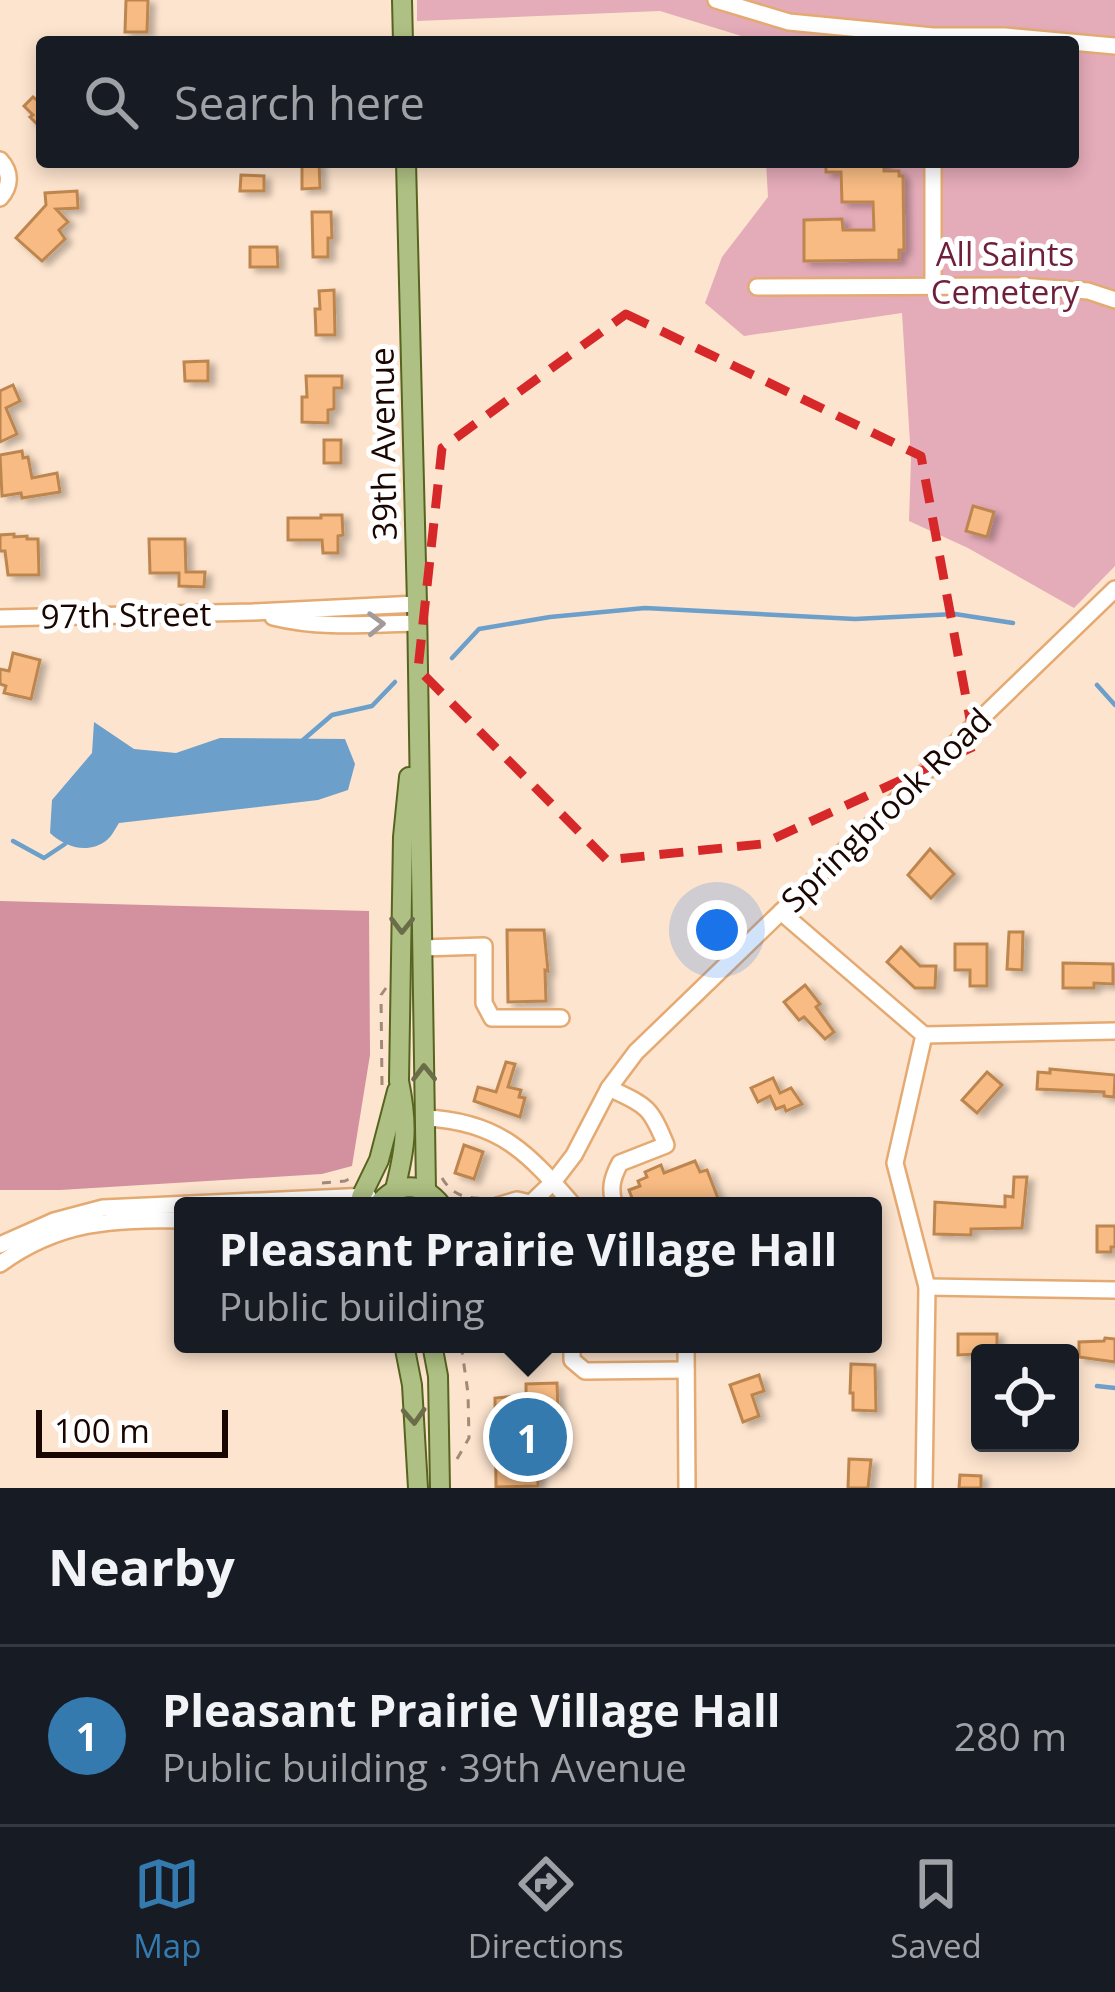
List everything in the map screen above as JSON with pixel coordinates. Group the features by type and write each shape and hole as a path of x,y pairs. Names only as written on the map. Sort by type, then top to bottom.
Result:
{"main road":[{"path":"402,0 403,36"},
{"name":"39th Avenue","path":"406,168 425,1118 448,1197"},
{"name":"39th Avenue","path":"380,1196 406,1145 405,1110 391,1082 403,837 419,725"},
{"path":"391,1082 380,1196 410,1186 437,1197"},
{"path":"406,1353 418,1488"},
{"path":"437,1353 440,1488"}],"street":[{"path":"716,0 789,22 907,36"},
{"path":"1079,43 1115,46"},
{"path":"0,160 9,179 0,198"},
{"path":"932,168 932,286"},
{"path":"757,287 1020,286 1088,291 1115,301"},
{"name":"Springbrook Road","path":"537,1197 574,1155 609,1088 652,1036 1115,589"},
{"name":"97th Street","path":"0,618 417,614"},
{"path":"781,912 924,1035 1115,1031"},
{"path":"422,948 484,946 484,1003 492,1018 561,1018"},
{"path":"924,1035 895,1163 927,1287 924,1488"},
{"path":"609,1088 638,1101 654,1115 666,1145 620,1163 612,1178 612,1197"},
{"path":"425,1118 472,1125 504,1138 540,1165 567,1197"},
{"path":"0,1245 54,1221 103,1208 174,1205"},
{"path":"0,1264 47,1236 88,1223 174,1220"},
{"path":"927,1287 1115,1290"},
{"path":"572,1353 572,1360 585,1371 686,1370"},
{"path":"686,1353 687,1488"}],"path":[{"path":"381,994 391,1082"},
{"path":"439,1162 448,1197"},
{"path":"323,1183 345,1181 364,1167"},
{"path":"462,1353 469,1438"}],"highlighted area":[{"path":"626,314 921,456 975,746 762,844 607,860 418,669 442,448"}],"green space":[{"name":"All Saints Cemetery","path":"417,0 1115,0 1115,566 1074,608 968,548 909,521 911,459 902,313 744,336 705,303 722,257 768,197 766,168 1079,168 1079,36 741,36 660,11 417,21"}],"shaded area":[{"path":"0,901 369,911 370,1055 352,1166 322,1174 0,1190"}],"water":[{"path":"94,722 134,749 176,753 220,738 345,739 355,764 348,790 318,800 119,823 100,845 77,847 50,833 52,800 92,753"}],"building":[{"path":"126,0 148,0 147,32 125,32"},
{"path":"36,99 36,123 33,115 24,106"},
{"path":"302,168 319,168 320,188 302,189"},
{"path":"826,168 899,171 903,176 904,250 899,250 899,260 804,261 804,220 842,219 843,230 874,230 873,202 842,202 841,172 826,172"},
{"path":"241,175 264,176 264,191 240,191"},
{"path":"77,191 78,208 56,209 68,222 59,230 65,239 42,261 16,238 46,205 45,193"},
{"path":"312,212 331,212 328,257 313,257"},
{"path":"250,247 277,247 278,267 250,267"},
{"path":"334,290 335,335 316,335 319,291"},
{"path":"208,361 208,381 185,381 184,362"},
{"path":"306,376 342,376 342,388 334,388 328,423 302,422"},
{"path":"13,385 20,401 6,408 17,434 0,442 0,391"},
{"path":"324,440 341,440 341,463 324,463"},
{"path":"22,451 32,478 57,473 60,492 2,496 0,455"},
{"path":"973,506 994,512 987,537 966,531"},
{"path":"342,515 338,553 323,553 322,540 288,540 288,518"},
{"path":"0,535 38,539 39,575 8,575"},
{"path":"149,539 185,539 186,572 205,572 204,587 179,586 179,573 150,573"},
{"path":"13,653 40,660 31,699 4,693 6,686 0,684 0,669 9,671"},
{"path":"930,849 954,874 931,898 908,875"},
{"path":"507,930 544,930 546,1001 508,1002"},
{"path":"1009,932 1023,932 1022,970 1007,969"},
{"path":"955,944 987,944 987,986 970,986 970,970 955,970"},
{"path":"901,947 920,966 936,966 935,988 915,988 887,962"},
{"path":"1063,963 1113,964 1113,984 1063,988"},
{"path":"805,985 834,1032 825,1039 784,1002"},
{"path":"506,1062 515,1064 508,1087 521,1090 519,1097 525,1098 520,1117 474,1101 478,1087 496,1092"},
{"path":"1050,1069 1115,1075 1114,1097 1104,1092 1037,1089 1038,1072 1050,1073"},
{"path":"987,1072 1002,1085 977,1113 962,1100"},
{"path":"773,1078 780,1093 791,1088 802,1104 786,1111 784,1106 776,1109 770,1096 758,1102 751,1088"},
{"path":"464,1145 483,1152 474,1179 455,1173"},
{"path":"695,1161 700,1172 707,1170 718,1197 632,1197 629,1190 640,1186 645,1172 661,1165 664,1173"},
{"path":"1014,1177 1027,1177 1022,1228 934,1234 935,1202 1005,1207 1005,1196 1013,1197"},
{"path":"1097,1226 1115,1226 1111,1252 1097,1252"},
{"path":"958,1334 997,1334 997,1344 971,1344 971,1354 958,1355"},
{"path":"1115,1339 1115,1362 1079,1357 1079,1342"},
{"path":"851,1364 875,1365 876,1411 853,1410"},
{"path":"759,1375 764,1391 752,1395 759,1416 743,1422 730,1385"},
{"path":"557,1383 560,1463 538,1463 538,1486 496,1487 495,1398 526,1395 526,1384"},
{"path":"849,1459 871,1460 868,1488 848,1488"},
{"path":"960,1475 981,1476 981,1488 959,1488"}],"waterway":[{"path":"452,658 479,629 645,608 855,619 955,614 1013,623"},
{"path":"303,740 332,715 372,706 395,682"},
{"path":"1097,685 1115,705"},
{"path":"13,841 44,858 65,844"},
{"path":"1097,1386 1115,1388"}],"place":[{"name":"Pleasant Prairie Village Hall","path":"528,1437"}]}
